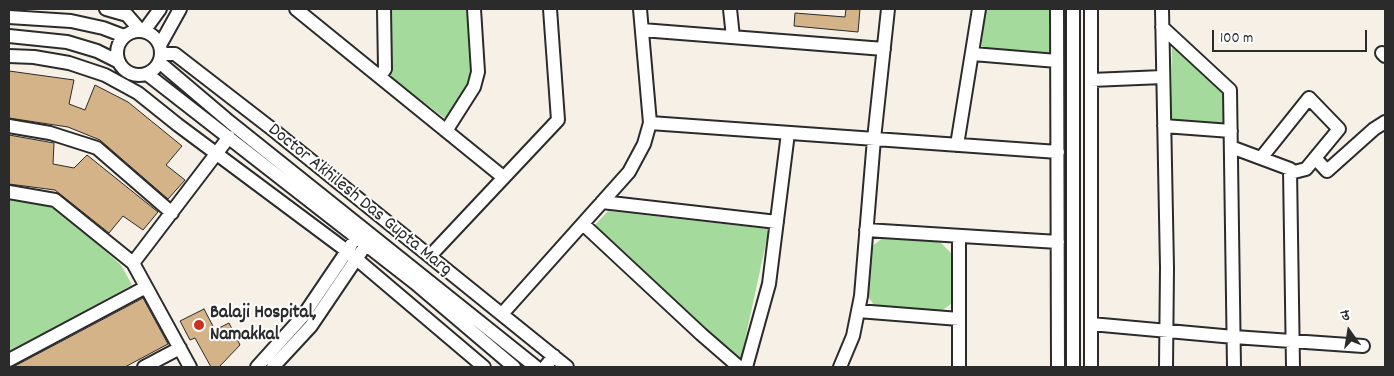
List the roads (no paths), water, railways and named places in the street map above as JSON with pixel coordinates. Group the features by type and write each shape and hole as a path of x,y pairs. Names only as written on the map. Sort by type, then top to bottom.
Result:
{"street":[{"path":"106,9 127,15 142,31"},
{"path":"142,31 160,9"},
{"path":"9,36 67,42 97,51 117,61 129,73 137,75 147,74 154,70 180,9"},
{"path":"380,76 385,69 384,9"},
{"path":"446,130 474,87 478,72 474,9"},
{"path":"430,256 558,120 550,9"},
{"path":"502,314 629,172 644,144 650,123 640,9"},
{"path":"730,9 732,37"},
{"path":"840,367 853,336 861,296 874,139 888,9"},
{"path":"957,145 979,9"},
{"path":"1057,9 1058,367"},
{"path":"1073,9 1073,367"},
{"path":"1091,9 1091,367"},
{"path":"1162,9 1166,367"},
{"path":"301,10 503,177"},
{"path":"9,17 71,21 103,28 124,36"},
{"path":"1162,27 1230,90 1234,367"},
{"path":"642,30 884,49"},
{"path":"117,61 116,51 118,44 131,31 148,32 156,38 160,54"},
{"path":"160,54 175,54 272,129 568,367"},
{"name":"Doctor Akhilesh Das Gupta Marg","path":"160,54 231,123 514,367"},
{"path":"973,54 1057,61"},
{"path":"9,56 34,57 69,63 105,75 138,93 216,154 352,255 484,367"},
{"name":"Doctor Akhilesh Das Gupta Marg","path":"147,74 229,138 364,236 537,367"},
{"path":"1091,80 1163,77"},
{"path":"1261,158 1309,98 1338,129 1306,169 1290,173"},
{"path":"1315,158 1327,171 1374,129 1385,122"},
{"path":"650,123 1058,152"},
{"path":"9,126 50,133 96,148 172,213"},
{"path":"1164,126 1231,131"},
{"path":"746,367 769,284 788,133"},
{"path":"133,263 229,138"},
{"path":"1231,148 1290,169 1293,367"},
{"path":"9,192 55,200 133,263 190,367"},
{"path":"602,202 777,222"},
{"path":"583,224 739,367"},
{"path":"866,230 1058,242"},
{"path":"273,367 311,326 364,236"},
{"path":"959,236 959,367"},
{"path":"257,367 303,316 352,255"},
{"path":"9,360 146,287"},
{"path":"858,310 959,319"},
{"path":"1091,324 1363,346"},
{"path":"144,367 180,348"},
{"path":"537,367 554,356"}],"place":[{"name":"Balaji Hospital, Namakkal","path":"199,325"}]}
